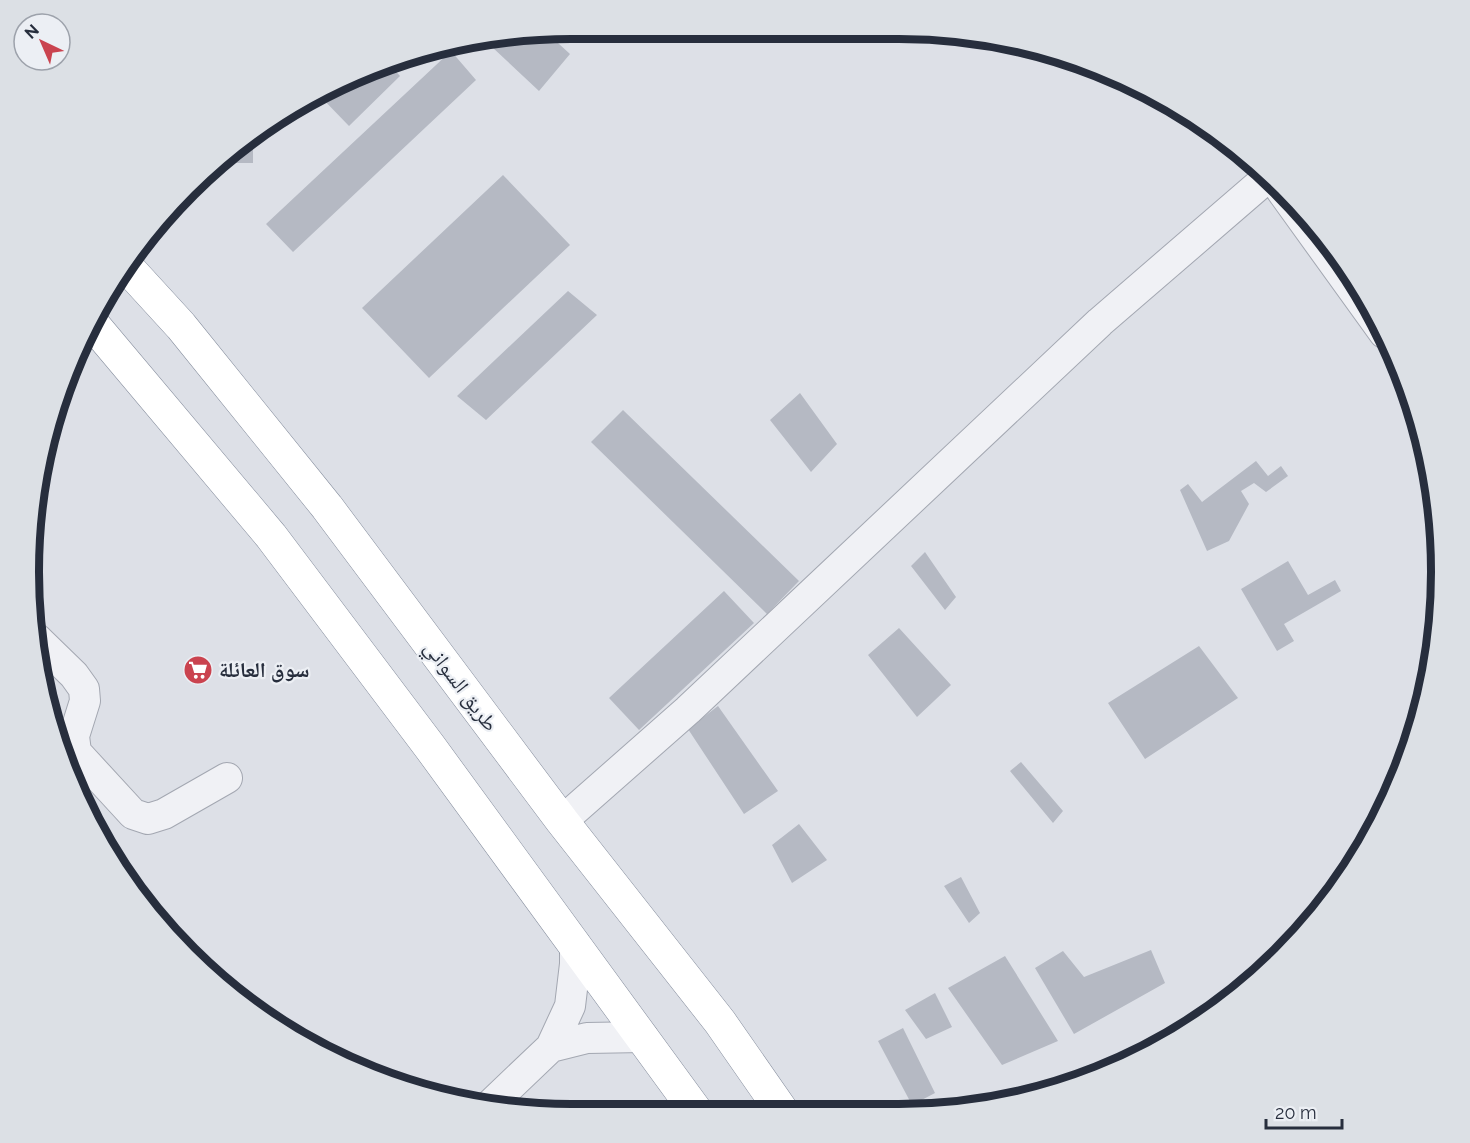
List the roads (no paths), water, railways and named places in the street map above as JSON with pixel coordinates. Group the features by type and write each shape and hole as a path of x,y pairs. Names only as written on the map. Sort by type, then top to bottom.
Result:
{"highway":[{"name":"طريق السواني","path":"132,272 181,326 327,507 562,821 720,1022 777,1104"},
{"path":"97,329 272,536 691,1104"}],"street":[{"path":"562,821 688,710 1100,322 1262,182"},
{"path":"45,647 74,675 84,690 85,701 67,740 132,814 148,819 164,814 227,778"},
{"path":"497,1098 551,1047 570,1006 575,944"},
{"path":"551,1047 587,1038 643,1037"}],"place":[{"name":"سوق العائلة","path":"198,670"}]}
